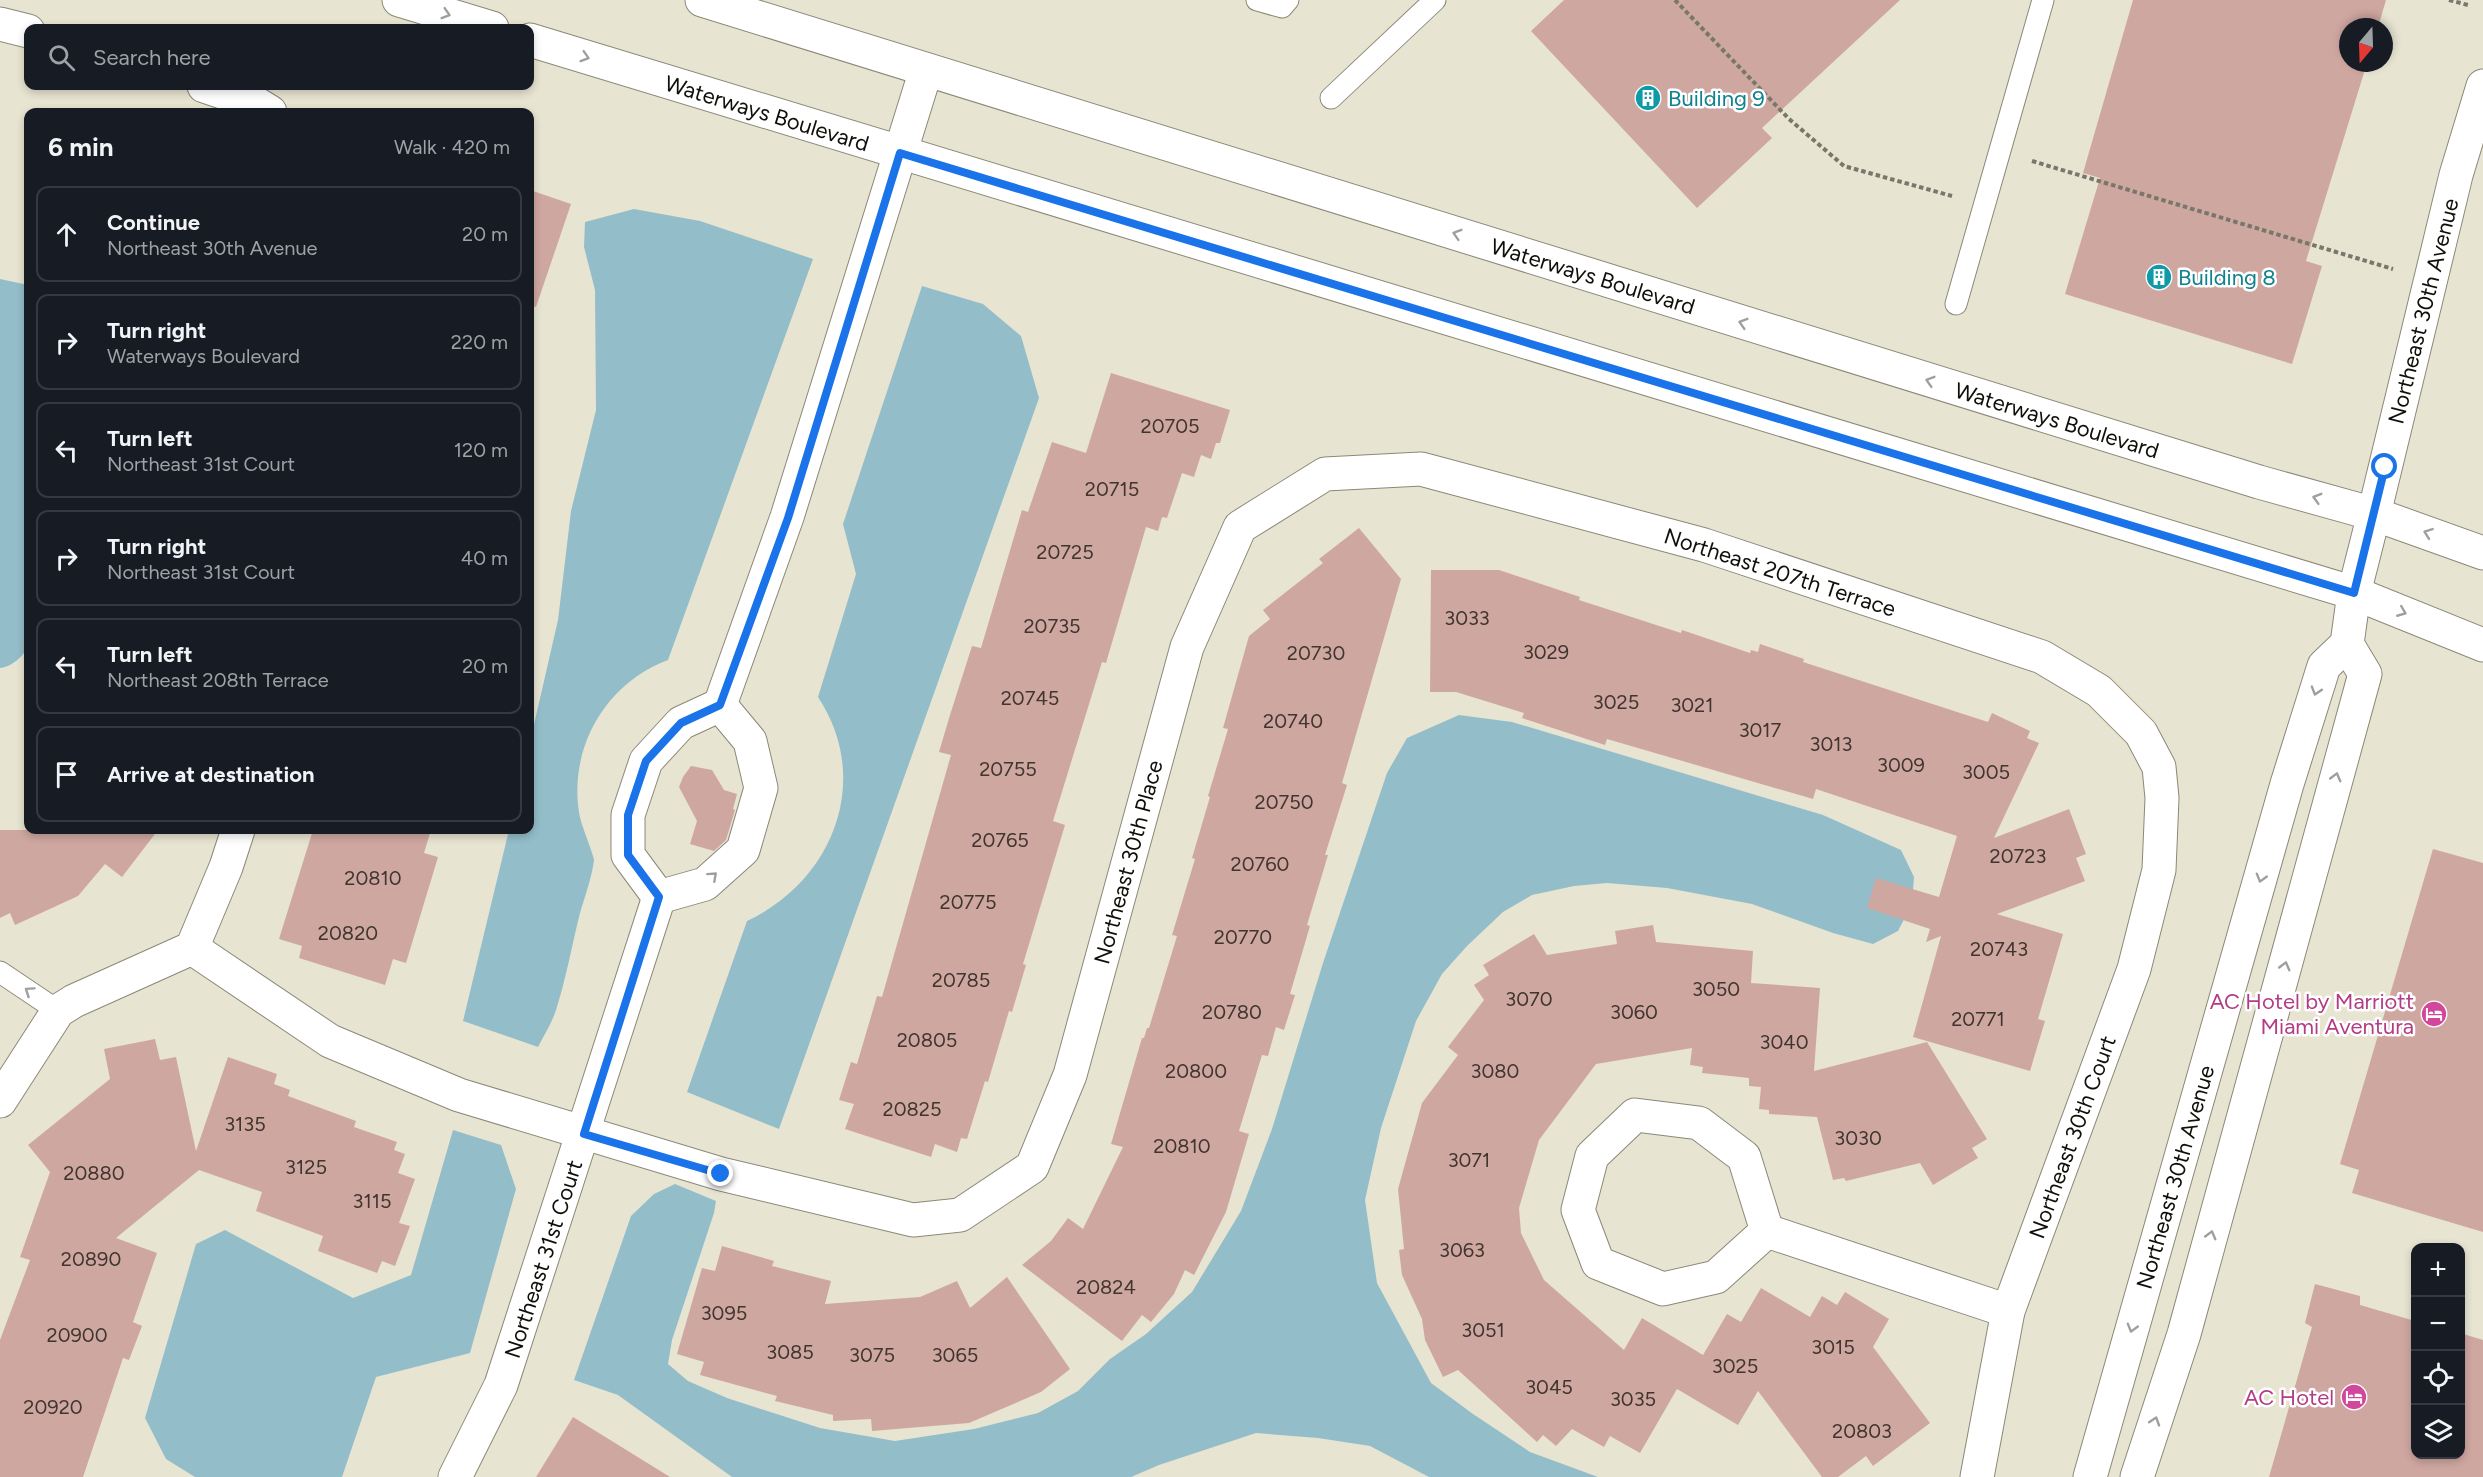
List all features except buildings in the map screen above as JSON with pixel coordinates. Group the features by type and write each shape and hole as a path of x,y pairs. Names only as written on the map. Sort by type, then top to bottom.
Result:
{"street":[{"path":"399,0 479,24"},
{"name":"Waterways Boulevard","path":"702,0 2247,479 2374,514 2483,553"},
{"path":"0,24 24,30"},
{"name":"Waterways Boulevard","path":"534,41 2354,593 2483,645"},
{"path":"720,705 750,741 760,788 743,850 705,884 659,897 628,855 628,815 646,761 681,723 720,705 788,518 926,70"},
{"name":"Northeast 30th Avenue","path":"2090,1477 2290,774 2324,666 2347,644 2354,593 2456,175 2483,86"},
{"path":"216,90 264,108"},
{"name":"Northeast 207th Terrace","path":"1325,474 1421,469 1704,545 2042,657 2099,691 2141,733 2159,767 2162,798"},
{"name":"Northeast 30th Place","path":"192,948 330,1041 459,1095 721,1174 913,1220 960,1215 1032,1167 1070,1075 1187,647 1240,527 1325,474"},
{"path":"2137,1477 2184,1334 2365,674 2347,644"},
{"name":"Northeast 30th Court","path":"1977,1477 2008,1311 2134,969 2159,870 2162,798"},
{"path":"0,1101 58,1011 74,1001 192,948 226,867 237,834"},
{"name":"Northeast 31st Court","path":"455,1477 501,1385 659,897"},
{"path":"1635,1115 1699,1123 1744,1157 1767,1232 1716,1277 1663,1289 1598,1263 1578,1210 1592,1156 1635,1115"},
{"path":"1767,1232 2008,1311"}],"lane":[{"path":"1257,0 1282,7 1288,0"},
{"path":"1330,98 1435,0"},
{"path":"1956,304 2043,0"},
{"path":"0,972 58,1011"}],"path":[{"path":"1675,0 1789,119 1844,166 1984,205"},
{"path":"2449,0 2468,5"},
{"path":"2000,152 2393,269"}],"water":[{"path":"634,209 700,221 813,259 668,660 646,670 627,684 596,720 586,741 577,788 580,817 594,860 556,1010 538,1047 463,1021 508,834 534,834 534,725 558,620 571,511 596,410 595,290 584,247 585,222"},
{"path":"0,279 24,284 24,653 9,666 0,668"},
{"path":"922,286 983,304 1021,336 1039,398 779,1129 687,1092 747,921 777,903 802,881 822,854 835,825 842,794 842,761 834,729 818,697 856,574 843,524"},
{"path":"1459,715 1512,722 1823,815 1901,850 1914,877 1912,904 1898,931 1873,944 1833,933 1752,904 1667,888 1607,883 1574,886 1532,895 1503,912 1467,946 1442,974 1416,1021 1381,1128 1365,1200 1377,1283 1431,1383 1530,1452 1598,1477 1429,1477 1370,1446 1318,1438 1256,1433 1159,1465 1131,1477 732,1477 618,1395 574,1380 631,1216 654,1194 675,1184 716,1201 672,1340 668,1364 688,1381 727,1398 820,1428 895,1441 974,1429 1038,1413 1078,1391 1110,1359 1146,1334 1192,1292 1241,1211 1272,1129 1323,963 1387,773 1407,738"},
{"path":"453,1130 501,1145 516,1189 470,1353 376,1377 342,1477 195,1477 166,1459 145,1418 196,1244 225,1230 353,1298 411,1275"}],"place":[{"name":"Building 9","path":"1648,98"},
{"name":"Building 8","path":"2159,277"},
{"name":"AC Hotel by Marriott Miami Aventura","path":"2434,1014"},
{"name":"AC Hotel","path":"2354,1397"}],"route":[{"path":"721,1174 584,1134 659,897 628,855 628,815 646,761 681,723 720,705 788,518 900,153 2354,593 2385,467"}]}
